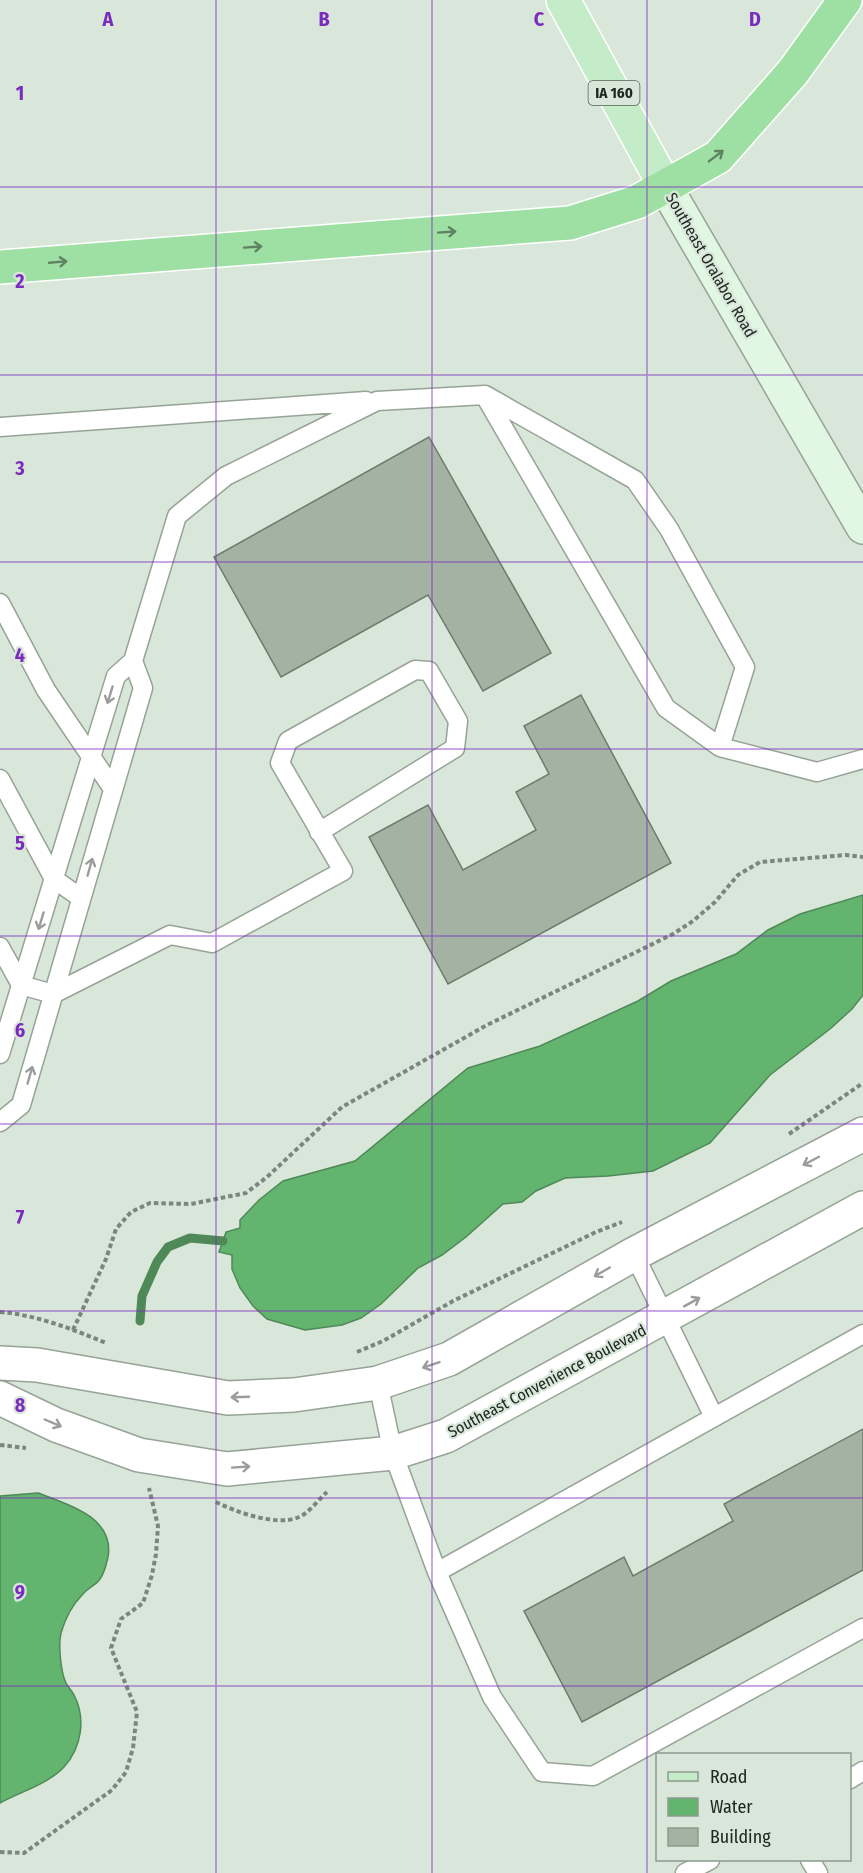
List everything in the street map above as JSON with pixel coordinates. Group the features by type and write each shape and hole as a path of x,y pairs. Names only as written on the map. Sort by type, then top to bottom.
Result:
{"highway":[{"path":"0,267 570,223 637,202 718,157 793,72 845,0"}],"main road":[{"name":"Southeast Oralabor Road","path":"563,0 665,186 863,527"}],"street":[{"path":"0,1363 37,1365 228,1398 294,1395 378,1383 449,1359 634,1254 863,1134"},
{"name":"Southeast Convenience Boulevard","path":"0,1398 56,1425 139,1455 227,1468 393,1454 446,1436 863,1208"}],"lane":[{"path":"485,395 666,708 720,747 817,772 863,759"},
{"path":"0,427 485,395 635,480 669,529 745,667 720,747"},
{"path":"0,1053 116,676 133,661 177,516 226,476 377,401"},
{"path":"0,603 46,690 113,789"},
{"path":"0,1122 21,1105 143,688 133,661"},
{"path":"0,947 21,985 53,994 170,935 212,943 343,871 320,832 280,763 288,741 415,670 429,671 458,721 455,748 320,832"},
{"path":"0,779 54,879 81,898"},
{"path":"634,1254 714,1417"},
{"path":"437,1572 863,1334"},
{"path":"378,1383 393,1454 437,1572 492,1697 542,1772 593,1776 863,1628"},
{"path":"685,1873 708,1861"}],"path":[{"path":"73,1330 106,1260 116,1229 131,1212 150,1203 191,1204 246,1193 267,1177 342,1107 487,1025 673,934 715,902 738,876 760,862 846,855 863,857"},
{"path":"781,1139 863,1083"},
{"path":"354,1353 383,1341 453,1301 596,1232 627,1220"},
{"path":"0,1312 19,1314 73,1330 113,1346"},
{"path":"0,1445 38,1450"},
{"path":"0,1852 24,1853 105,1796 126,1772 133,1748 137,1712 111,1648 121,1619 143,1603 156,1554 158,1526 149,1487 141,1485"}],"water":[{"path":"863,895 863,995 852,1009 830,1029 770,1075 710,1143 653,1171 565,1178 536,1191 522,1202 503,1204 466,1237 442,1255 418,1268 381,1304 361,1318 342,1325 305,1330 267,1319 253,1306 240,1288 232,1269 232,1255 219,1252 226,1232 240,1228 240,1220 259,1200 283,1181 355,1161 468,1068 540,1046 638,1001 671,981 736,954 768,930 800,914"},
{"path":"38,1493 75,1508 97,1522 108,1543 108,1557 102,1576 76,1602 67,1617 60,1638 63,1673 80,1713 80,1732 75,1751 64,1767 50,1778 0,1803 0,1496"}],"building":[{"path":"429,437 551,653 483,691 428,595 281,677 214,557"},
{"path":"581,695 671,863 448,984 369,837 428,805 463,870 536,830 516,792 549,774 524,726"},
{"path":"863,1429 863,1570 582,1722 524,1611 624,1557 633,1576 733,1521 724,1504"}],"waterway":[{"path":"140,1321 142,1296 157,1262 168,1247 190,1238 223,1241"}]}
